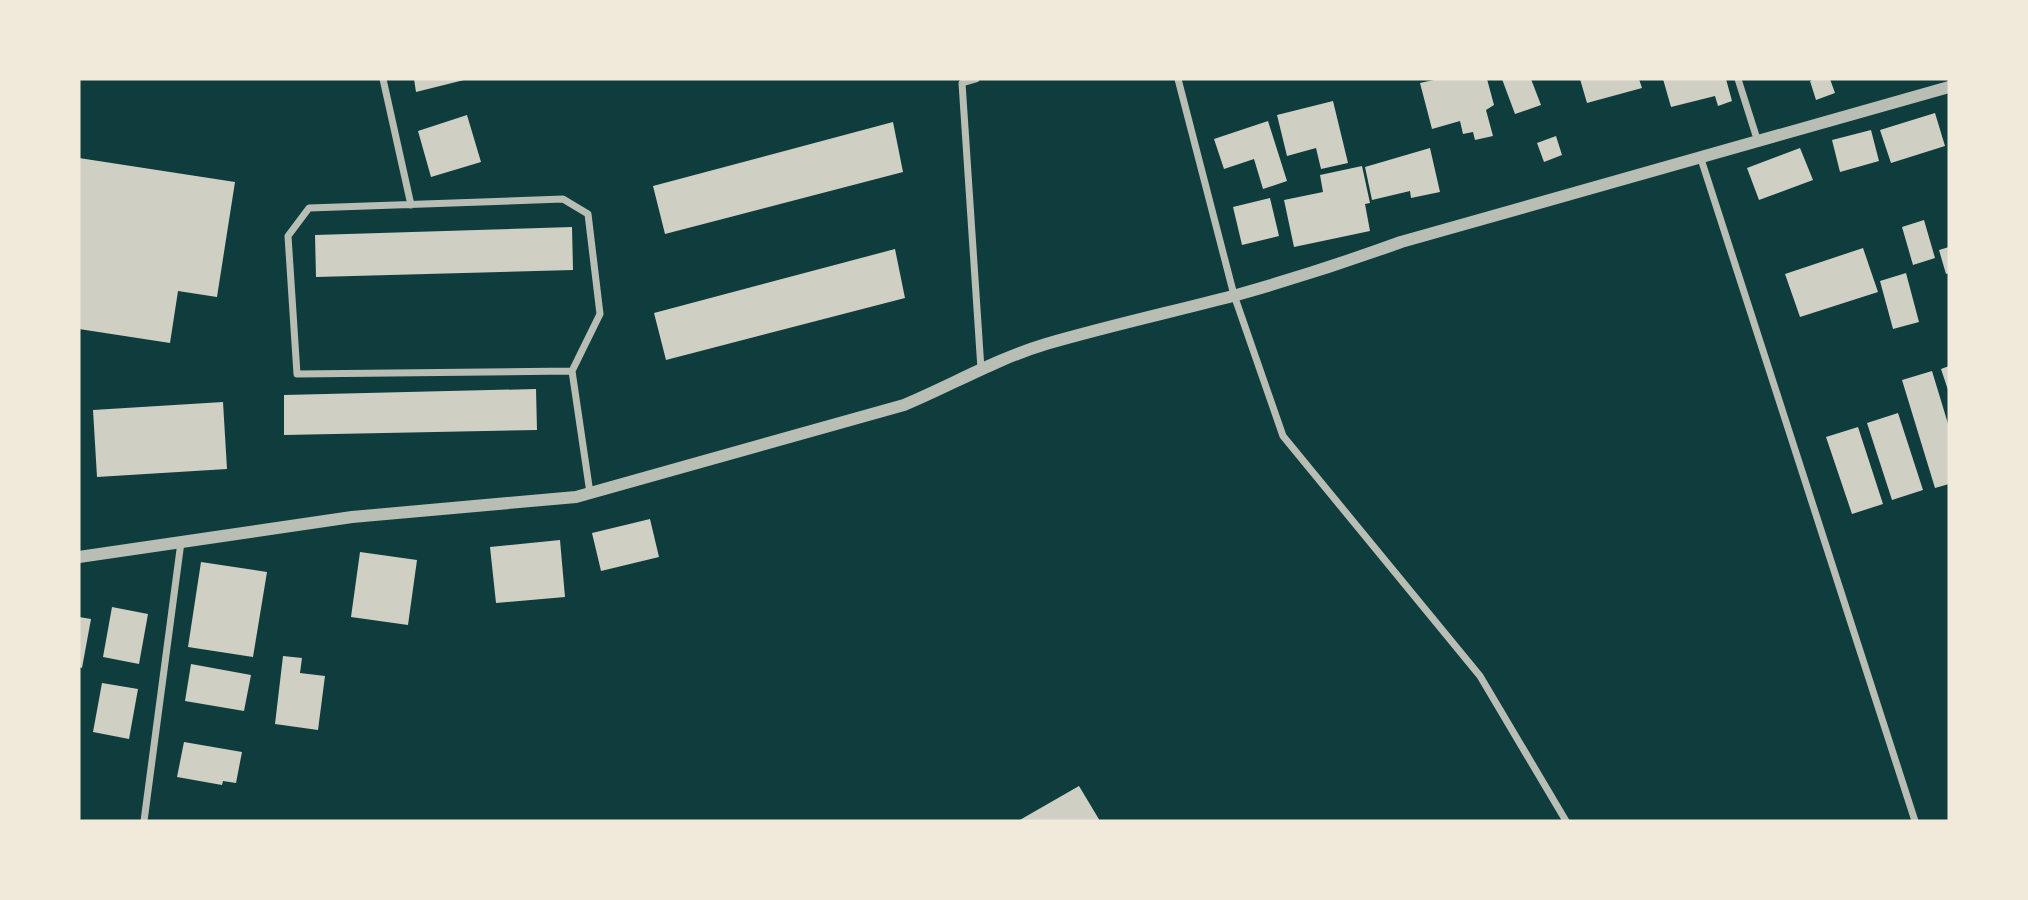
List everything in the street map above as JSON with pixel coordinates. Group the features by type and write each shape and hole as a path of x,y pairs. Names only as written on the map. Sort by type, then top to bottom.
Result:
{"street":[{"path":"383,79 411,205"},
{"path":"976,79 962,83 981,369"},
{"path":"1178,79 1234,295 1283,436 1480,676 1566,821"},
{"path":"1738,79 1758,142"},
{"path":"79,557 352,517 590,493 904,405 953,385 981,369 1046,344 1234,295 1327,268 1401,242 1949,87"},
{"path":"1700,159 1915,821"},
{"path":"572,371 297,374 288,236 309,208 563,199 589,214 600,314 572,371 590,493"},
{"path":"144,821 181,542"}],"building":[{"path":"414,79 464,79 464,80 416,92"},
{"path":"1438,79 1487,79 1494,105 1486,110 1493,136 1475,140 1473,132 1463,134 1460,121 1432,129 1420,83"},
{"path":"1502,79 1531,79 1541,105 1515,114"},
{"path":"1580,79 1639,79 1642,88 1587,103"},
{"path":"1663,79 1726,79 1732,101 1718,106 1715,96 1671,107"},
{"path":"1830,79 1835,93 1816,100 1810,81"},
{"path":"1333,101 1348,163 1321,169 1316,148 1287,156 1277,115"},
{"path":"1935,113 1945,146 1891,163 1880,130"},
{"path":"467,115 481,162 431,177 418,131"},
{"path":"1268,121 1287,181 1263,189 1254,159 1224,169 1214,139"},
{"path":"893,122 903,172 665,234 653,186"},
{"path":"1871,130 1879,161 1840,172 1832,140"},
{"path":"1556,136 1562,155 1544,162 1537,143"},
{"path":"1430,148 1440,192 1411,198 1410,191 1372,200 1365,167"},
{"path":"1800,148 1813,180 1759,200 1747,168"},
{"path":"79,158 235,182 217,297 178,291 170,343 79,329"},
{"path":"1362,166 1370,203 1365,204 1370,231 1294,247 1284,200 1323,192 1320,175"},
{"path":"1270,198 1279,236 1242,245 1233,207"},
{"path":"1924,220 1935,258 1913,265 1902,227"},
{"path":"572,227 573,270 316,277 315,235"},
{"path":"1949,247 1949,273 1946,274 1939,250"},
{"path":"1863,248 1878,292 1800,317 1785,274"},
{"path":"895,249 905,298 666,360 654,313"},
{"path":"1906,273 1919,322 1893,329 1880,281"},
{"path":"1949,366 1949,393 1941,369"},
{"path":"1932,371 1949,427 1949,484 1935,488 1902,380"},
{"path":"536,389 537,430 284,435 284,395"},
{"path":"223,402 227,469 97,477 93,410"},
{"path":"1898,413 1923,490 1892,500 1867,423"},
{"path":"1858,427 1883,504 1852,514 1826,437"},
{"path":"650,519 659,557 601,571 592,533"},
{"path":"560,540 565,597 496,603 490,547"},
{"path":"360,552 417,560 408,625 351,617"},
{"path":"201,562 267,572 253,657 188,647"},
{"path":"112,607 148,614 139,664 103,657"},
{"path":"79,617 91,619 82,668 79,667"},
{"path":"283,656 302,658 300,673 325,676 318,730 275,724"},
{"path":"191,664 251,675 244,711 185,701"},
{"path":"102,683 138,689 129,739 93,732"},
{"path":"184,742 242,752 236,783 223,781 222,785 177,777"},
{"path":"1079,786 1100,821 1018,821"}]}
